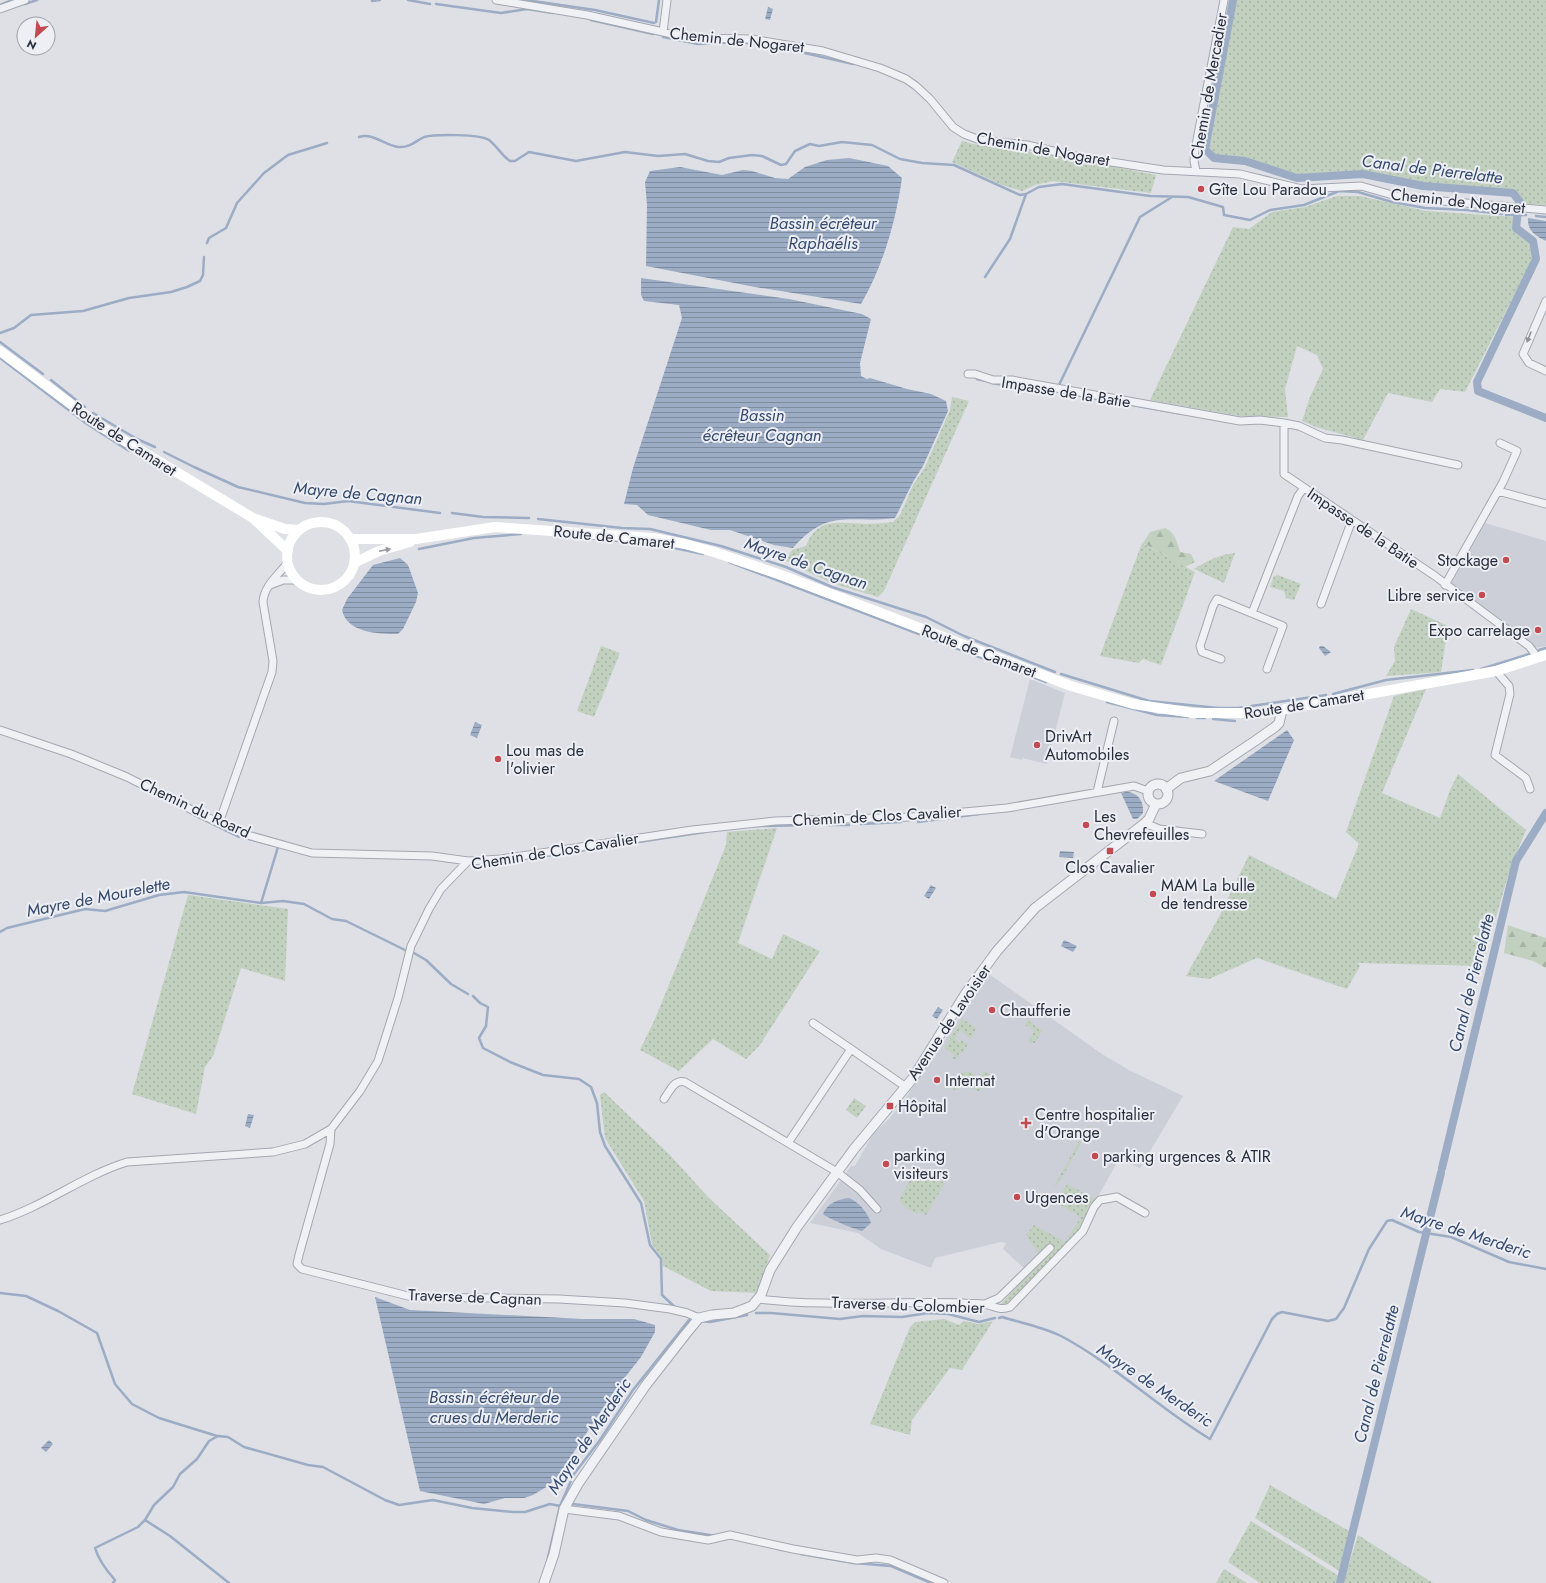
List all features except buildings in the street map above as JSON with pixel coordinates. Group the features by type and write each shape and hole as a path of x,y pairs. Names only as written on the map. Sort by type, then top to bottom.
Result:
{"main road":[{"name":"Route de Camaret","path":"0,351 112,434 253,518 292,531 299,530"},
{"name":"Route de Camaret","path":"253,518 288,551"},
{"path":"296,580 291,572 288,562 288,551 291,540 299,530 306,526 321,522 336,526 350,539 354,550 354,563"},
{"name":"Route de Camaret","path":"350,539 416,539 495,527 653,538 677,543 749,563 1055,680 1133,704 1173,711 1210,714 1264,713 1496,671 1542,656"},
{"name":"Route de Camaret","path":"296,580 303,586 314,590 332,588 346,577 354,563 368,555 406,544 416,539"}],"street":[{"path":"0,9 25,0"},
{"name":"Chemin de Nogaret","path":"496,0 587,15 690,38 752,39 823,51 880,68 916,86 930,99 953,127 964,134 980,140 1028,145 1080,157 1155,168 1240,174 1302,189 1361,186 1396,196 1546,210"},
{"path":"663,32 667,0"},
{"name":"Chemin de Mercadier","path":"1196,171 1194,161 1195,150 1224,0"},
{"path":"1546,301 1523,354 1529,363 1546,371"},
{"name":"Impasse de la Batie","path":"968,374 976,374 993,380 1016,381 1240,422 1260,420 1284,423 1299,426 1325,438 1342,440 1458,465"},
{"name":"Impasse de la Batie","path":"1284,423 1284,474 1445,585 1542,656"},
{"path":"1445,585 1503,482 1517,451 1500,443"},
{"path":"1252,613 1298,496 1304,488"},
{"path":"1498,491 1546,504"},
{"path":"1321,604 1352,520"},
{"path":"219,823 272,672 273,661 263,602 264,594 268,586 288,562"},
{"path":"268,586 282,580 296,580"},
{"path":"1220,659 1202,652 1200,646 1215,602 1218,599 1283,626 1267,669"},
{"path":"1496,671 1509,686 1510,694 1495,755 1526,778 1530,789"},
{"name":"Avenue de Lavoisier","path":"758,1299 761,1295 770,1270 797,1228 837,1172 906,1087 978,976 1024,919 1035,908 1145,823 1149,819 1156,804 1165,801 1168,795 1166,789 1181,778 1210,771 1256,741 1276,727 1279,723 1282,710"},
{"path":"1097,792 1114,721"},
{"name":"Chemin du Roard","path":"0,730 71,754 127,777 244,834 312,853 432,856 468,861"},
{"path":"1156,804 1149,798 1148,791 1152,786 1158,784 1166,789"},
{"name":"Chemin de Clos Cavalier","path":"0,1220 37,1206 112,1166 127,1162 273,1152 305,1144 331,1129 360,1091 378,1061 394,1013 411,946 429,909 441,889 468,861 501,859 692,830 775,822 911,817 1007,808 1134,786 1148,791"},
{"path":"1145,823 1159,829 1202,834"},
{"path":"813,1023 906,1087"},
{"path":"788,1143 851,1049"},
{"path":"664,1099 676,1082 685,1082 837,1172 860,1190 877,1209"},
{"name":"Traverse de Cagnan","path":"331,1129 330,1144 297,1264 302,1270 412,1297 559,1299 625,1304 676,1310 683,1312 697,1320"},
{"name":"Traverse du Colombier","path":"758,1299 878,1304 926,1302 985,1304 1003,1310 1010,1307 1083,1231 1094,1207 1100,1200 1117,1197 1145,1213"},
{"path":"985,1304 999,1298 1050,1248"},
{"path":"544,1583 554,1554 564,1509 578,1484 646,1384 697,1320 734,1313 752,1306 758,1299"},
{"path":"564,1509 619,1516 661,1532 708,1540 730,1535 793,1549 857,1560 876,1558 890,1560 944,1583"}],"shaded area":[{"path":"1485,523 1546,541 1546,646 1535,648 1450,586"},
{"path":"1030,679 1065,693 1047,764 1022,758 1022,760 1010,757"},
{"name":"Centre hospitalier d'Orange","path":"989,974 1102,1054 1129,1070 1183,1096 1140,1168 1119,1159 1081,1227 1066,1244 1025,1269 1003,1249 1006,1243 1001,1242 935,1258 931,1268 881,1249 858,1233 810,1223 851,1166 855,1166 873,1134 889,1119 905,1099"}],"green space":[{"path":"1235,0 1546,0 1546,205 1526,204 1515,190 1421,184 1362,171 1299,175 1245,157 1215,156 1209,146"},
{"path":"962,141 973,144 1048,154 1156,175 1151,193 1053,181 1035,185 1022,191 1002,185 952,162"},
{"path":"1337,196 1360,196 1426,211 1515,217 1513,229 1529,242 1532,260 1465,392 1440,389 1432,402 1388,393 1363,440 1316,427 1302,421 1310,397 1323,369 1317,355 1297,346 1285,389 1288,417 1239,416 1150,400 1233,227 1249,229 1272,212 1305,207"},
{"path":"952,397 969,401 884,591 878,597 831,583 786,561 792,550 806,546 816,530 823,526 838,523 868,524 893,522 900,515 913,485 925,467 950,410"},
{"path":"1165,528 1171,532 1177,541 1180,552 1191,554 1195,562 1185,567 1143,543 1150,532"},
{"path":"1142,543 1195,572 1161,665 1143,659 1139,663 1100,656"},
{"path":"1235,553 1224,583 1194,569 1214,558"},
{"path":"1278,575 1301,584 1294,600 1286,598 1284,591 1270,587 1274,576"},
{"path":"1411,609 1448,626 1441,672 1386,676 1395,661 1394,647"},
{"path":"601,646 620,653 594,717 577,711"},
{"path":"1426,689 1382,793 1440,818 1450,790 1458,774 1526,830 1509,872 1482,966 1358,963 1360,966 1347,989 1257,958 1209,979 1186,976 1220,915 1249,855 1336,899 1359,844 1346,832 1394,696"},
{"path":"777,828 738,943 772,959 783,934 820,951 760,1045 746,1059 713,1039 679,1071 640,1050 655,1019 726,845 727,832"},
{"path":"188,895 288,909 285,981 241,968 213,1056 205,1067 196,1114 132,1094"},
{"path":"1508,925 1546,938 1546,968 1533,961 1504,953"},
{"path":"1028,1018 1030,1022 1042,1031 1035,1043 1028,1043 1034,1031 1025,1025"},
{"path":"962,1019 977,1028 971,1039 960,1030 955,1039 959,1043 962,1040 968,1044 963,1053 960,1053 956,1060 952,1058 954,1054 944,1048"},
{"path":"968,1071 980,1078 984,1071 990,1074 979,1092 970,1087 965,1087 967,1084 962,1082 957,1090 951,1088 959,1074"},
{"path":"604,1092 669,1154 708,1197 770,1255 757,1293 711,1291 663,1266 662,1258 652,1244 644,1201 605,1138 600,1095"},
{"path":"854,1098 866,1106 857,1118 846,1110"},
{"path":"1088,1125 1090,1126 1061,1180 1053,1188"},
{"path":"919,1170 945,1183 926,1215 919,1211 917,1214 905,1207 899,1200 915,1171"},
{"path":"1067,1184 1092,1197 1096,1202 1082,1230 1010,1306 999,1306 1042,1259 1026,1235 1034,1225 1065,1242 1081,1217 1049,1199 1052,1195 1060,1196"},
{"path":"944,1319 959,1325 964,1321 979,1324 993,1321 962,1370 950,1368 912,1420 910,1435 870,1424 910,1327 915,1322"},
{"path":"1270,1485 1349,1531 1341,1572 1255,1518"},
{"path":"1251,1521 1342,1578 1340,1583 1260,1583 1228,1562"},
{"path":"1358,1535 1433,1583 1343,1583"},
{"path":"1224,1569 1247,1583 1216,1583"}],"water":[{"path":"768,7 773,9 770,20 765,19"},
{"name":"Bassin écrêteur Raphaélis","path":"849,158 888,166 902,178 888,243 876,274 861,304 755,287 646,266 647,205 645,182 650,171 680,167 722,175 743,170 752,171 775,178 788,179 805,167 827,160"},
{"path":"1528,218 1546,221 1546,241 1531,230 1528,223"},
{"name":"Bassin écrêteur Cagnan","path":"641,278 789,299 862,314 871,319 860,363 861,376 867,379 870,378 907,389 931,394 946,401 948,411 923,466 913,482 895,518 852,519 829,522 806,535 793,548 774,545 730,530 711,530 648,515 637,505 624,504 633,468 682,318 679,305 644,301 641,295"},
{"path":"400,558 408,565 418,593 416,602 403,629 398,634 364,631 357,628 345,618 342,610 347,599 373,565"},
{"path":"1320,646 1323,646 1331,652 1325,656 1319,648"},
{"path":"475,722 482,725 477,738 470,735"},
{"path":"1287,730 1294,740 1268,801 1214,781"},
{"path":"1126,792 1137,795 1141,801 1143,813 1137,819 1133,819 1121,793"},
{"path":"1060,851 1074,852 1073,858 1059,857"},
{"path":"931,885 936,888 929,899 924,896"},
{"path":"1064,940 1077,946 1073,952 1061,946"},
{"path":"938,1007 943,1010 937,1019 932,1016"},
{"path":"248,1114 254,1115 250,1128 245,1126"},
{"path":"849,1198 860,1205 870,1219 871,1223 862,1231 829,1218 823,1214 830,1204 841,1199"},
{"name":"Bassin écrêteur de crues du Merderic","path":"375,1297 410,1310 583,1319 634,1319 655,1325 655,1332 641,1357 615,1390 558,1476 548,1486 533,1495 524,1498 505,1498 484,1504 420,1491"},
{"path":"49,1440 53,1444 46,1452 41,1448"}],"waterway":[{"path":"0,5 12,0"},
{"path":"25,4 37,0"},
{"path":"372,1 380,0"},
{"path":"408,0 430,4"},
{"path":"526,0 595,10 654,23 656,22 659,0"},
{"name":"Canal de Pierrelatte","path":"1233,0 1205,149 1214,158 1245,161 1297,178 1363,174 1423,186 1513,193 1520,202 1519,205"},
{"path":"436,4 501,13 527,9 553,13"},
{"path":"591,20 653,34"},
{"path":"663,37 698,44 735,42"},
{"path":"740,42 773,46"},
{"path":"778,47 853,64"},
{"path":"359,137 369,136 399,147 409,145 424,137 430,136 457,135 484,138 495,145 510,161 515,161 529,152 576,161 625,152 658,156 685,154 708,161 719,162 729,158 752,155 762,156 781,165 786,164 795,151 810,144 819,146 842,142 872,145 900,159 922,163 954,165 1020,195 1026,194 1039,187 1062,184 1150,196 1188,197 1223,207 1224,215 1250,220 1270,210 1304,205 1339,191 1358,192 1392,202 1425,208 1467,210 1502,214"},
{"path":"207,243 209,238 226,228 237,203 264,173 288,155 327,143"},
{"path":"985,277 1010,239 1026,194"},
{"path":"1058,387 1140,217 1172,197"},
{"name":"Canal de Pierrelatte","path":"1518,210 1516,228 1533,241 1536,259 1477,382 1478,391 1546,418"},
{"name":"Canal de Pierrelatte","path":"1506,215 1526,215"},
{"path":"1536,216 1546,217"},
{"path":"0,333 14,328 31,315 83,311 129,298 171,292 187,287 200,281 203,275 204,257"},
{"name":"Mayre de Cagnan","path":"0,342 43,374"},
{"path":"0,358 87,424 129,451"},
{"path":"977,379 986,381"},
{"name":"Mayre de Cagnan","path":"51,380 85,407"},
{"path":"993,383 1032,387 1183,414"},
{"name":"Mayre de Cagnan","path":"93,413 137,439 155,447"},
{"name":"Mayre de Cagnan","path":"164,452 238,487 305,503 324,504 348,501 440,513"},
{"name":"Mayre de Cagnan","path":"452,513 483,517 529,518"},
{"name":"Mayre de Cagnan","path":"538,519 622,528 650,529 721,546 786,567 832,587 926,617 964,636 1055,672"},
{"path":"419,549 474,538 521,534"},
{"path":"589,538 648,544"},
{"path":"660,545 703,554"},
{"path":"729,562 995,663"},
{"name":"Mayre de Cagnan","path":"1539,650 1546,648"},
{"name":"Mayre de Cagnan","path":"1481,669 1529,654"},
{"path":"1005,666 1046,682"},
{"name":"Mayre de Cagnan","path":"1333,694 1386,680 1473,670"},
{"name":"Mayre de Cagnan","path":"1061,674 1149,701 1218,708 1238,708 1326,695"},
{"path":"1107,702 1157,715 1188,717"},
{"path":"1197,718 1205,718"},
{"path":"1213,719 1235,721"},
{"name":"Canal de Pierrelatte","path":"1442,1168 1516,861 1546,813"},
{"path":"192,814 239,837"},
{"path":"918,822 979,814"},
{"path":"861,824 901,822"},
{"path":"756,826 815,825"},
{"path":"827,825 849,825"},
{"path":"539,857 705,832"},
{"path":"249,839 272,845"},
{"path":"261,903 278,847"},
{"name":"Mayre de Mourelette","path":"0,932 7,928 85,909 105,911 159,895 184,892 261,903 283,901 304,904 332,919 346,921 407,951"},
{"name":"Mayre de Mourelette","path":"414,953 426,960 451,984 468,994"},
{"name":"Mayre de Mourelette","path":"473,996 480,1003 488,1007 486,1026 479,1038 483,1048 510,1062 543,1075 579,1079 591,1087 597,1103 600,1132 605,1146 641,1203 650,1245 661,1259 662,1295 677,1309"},
{"name":"Canal de Pierrelatte","path":"1340,1583 1441,1173"},
{"name":"Mayre de Merderic","path":"999,1318 1002,1317 1032,1325 1061,1336 1118,1373 1172,1414 1210,1439 1272,1319 1277,1314 1282,1312 1328,1321 1336,1319 1344,1308 1369,1249 1387,1221 1392,1220 1419,1232 1451,1237 1509,1262 1546,1269"},
{"path":"0,1293 26,1296 58,1311 97,1333 115,1384 132,1404 159,1418 217,1436"},
{"name":"Mayre de Merderic","path":"756,1313 840,1319 863,1316 902,1317 928,1313 948,1314 979,1322 995,1318"},
{"name":"Mayre de Merderic","path":"701,1321 710,1322 747,1315"},
{"name":"Mayre de Merderic","path":"113,1583 115,1580 103,1565 95,1548 138,1527 145,1520 154,1505 173,1487 180,1474 197,1459 209,1441 218,1436 228,1437 244,1447 308,1465 323,1467 385,1500 399,1505 433,1500 472,1508 513,1512 525,1512 550,1504 560,1506 574,1474 600,1440 633,1390 689,1320"},
{"path":"573,1504 628,1511 646,1520 678,1530 716,1536"},
{"path":"547,1562 560,1506"},
{"path":"145,1520 170,1536 229,1583"},
{"path":"770,1547 783,1550"},
{"path":"801,1554 854,1563 891,1566 931,1583"}],"place":[{"name":"Gîte Lou Paradou","path":"1201,189"},
{"name":"Stockage","path":"1506,560"},
{"name":"Libre service","path":"1482,595"},
{"name":"Expo carrelage","path":"1538,630"},
{"name":"DrivArt Automobiles","path":"1037,745"},
{"name":"Lou mas de l'olivier","path":"498,759"},
{"name":"Les Chevrefeuilles","path":"1086,825"},
{"name":"Clos Cavalier","path":"1110,851"},
{"name":"MAM La bulle de tendresse","path":"1153,894"},
{"name":"Chaufferie","path":"992,1010"},
{"name":"Internat","path":"937,1080"},
{"name":"Hôpital","path":"890,1106"},
{"name":"Centre hospitalier d'Orange","path":"1026,1123"},
{"name":"parking urgences & ATIR","path":"1095,1156"},
{"name":"parking visiteurs","path":"886,1164"},
{"name":"Urgences","path":"1017,1197"}]}
